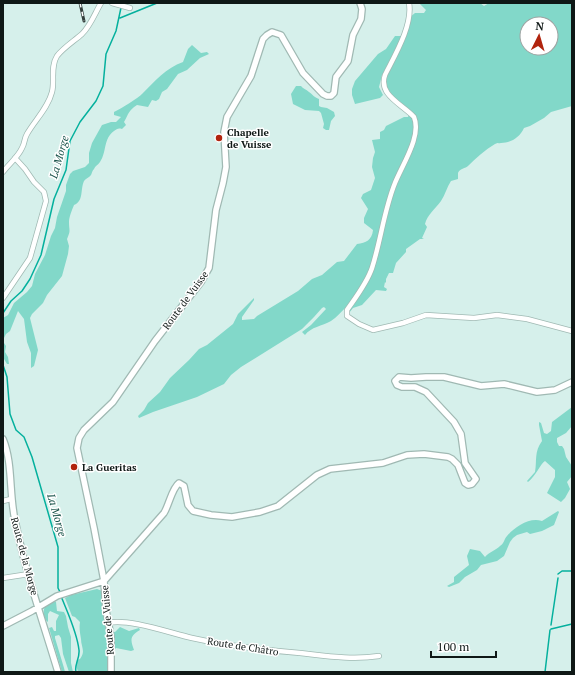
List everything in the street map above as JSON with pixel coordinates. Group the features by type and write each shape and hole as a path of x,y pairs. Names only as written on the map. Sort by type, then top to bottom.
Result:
{"street":[{"path":"3,172 22,149 27,133 49,101 53,91 54,66 57,56 84,30 93,19 102,3"},
{"path":"112,3 128,7"},
{"name":"Route de Vuisse","path":"111,672 111,637 108,623 104,581 77,448 79,438 84,430 113,402 155,340 201,282 208,268 212,251 212,233 226,166 225,125 230,110 251,76 265,37 272,32 282,35 303,73 323,94 326,96 331,96 334,93 336,78 348,61 353,35 361,19 362,10 360,3"},
{"path":"408,3 410,11 408,25 385,75 383,83 384,89 388,95 414,116 416,122 415,133 407,157 391,192 372,268 366,281 346,313 355,322 373,330 403,323 426,315 474,318 497,315 527,319 572,331"},
{"path":"3,298 30,258 46,201 44,192 15,158"},
{"path":"3,626 57,596 104,581 164,513 176,486 179,483 184,486 188,505 193,511 211,515 232,517 260,512 278,506 317,475 330,469 383,463 407,454 429,454 448,457 458,465 465,483 468,485 472,484 476,479 465,463 462,440 457,426 426,392 415,388 397,385 395,381 398,377 444,377 481,386 504,384 537,392 555,390 572,382"},
{"name":"Route de la Morge","path":"3,439 7,456 11,499 19,538 58,672"},
{"path":"3,501 11,499"},
{"path":"3,578 29,574"},
{"name":"Route de Châtro","path":"108,623 115,621 140,625 194,638 251,649 338,658 365,658 379,656"}],"green space":[{"path":"419,3 480,3 484,6 489,3 572,3 572,106 551,112 544,118 524,128 518,137 512,141 495,144 468,166 460,170 458,173 458,179 451,181 441,201 428,218 425,224 427,227 422,238 424,239 420,239 406,249 406,252 396,263 393,273 389,273 384,287 387,289 386,291 376,290 362,305 353,308 349,313 348,305 331,321 313,328 305,335 302,332 326,309 324,307 322,308 302,329 241,367 231,375 224,384 197,397 139,418 138,416 148,403 160,392 170,378 199,349 207,345 233,324 238,314 254,298 242,317 242,320 254,319 298,291 312,279 322,275 337,262 344,261 357,244 366,242 370,239 373,230 364,223 364,218 368,209 361,198 363,194 371,190 375,178 372,167 375,152 372,140 380,139 380,132 384,130 386,126 404,117 408,117 410,111 393,98 385,87 382,75 379,87 383,95 380,98 355,104 352,89 355,81 378,54 386,49 395,36 403,36 410,17 415,13 424,13 426,10"},
{"path":"192,45 201,53 207,52 209,54 200,58 187,70 178,74 167,89 162,92 159,99 156,101 152,100 148,107 137,105 134,107 129,112 124,122 126,125 122,129 114,131 108,138 104,154 92,171 91,175 84,181 81,198 74,205 69,220 69,232 67,239 69,246 68,254 62,276 47,295 43,303 30,318 38,350 34,366 31,368 31,353 27,342 24,319 18,311 10,331 4,338 4,343 6,346 5,352 8,357 9,364 7,364 3,354 3,318 8,315 14,303 32,286 35,274 45,255 55,228 70,174 73,171 85,167 89,163 89,153 92,143 102,125 116,122 121,117 114,115 114,112 140,95 166,71 183,62 188,49"},
{"path":"296,86 301,86 319,99 319,106 334,112 335,116 331,121 329,130 323,128 324,124 319,111 305,110 293,104 291,94"},
{"path":"572,407 572,426 566,433 557,438 559,446 562,446 564,449 566,457 572,466 572,476 567,482 570,489 561,502 547,493 555,477 555,470 545,461 536,474 528,482 527,481 535,472 537,452 542,441 539,422 541,423 544,433 547,434 551,431 552,422"},
{"path":"558,511 559,512 554,525 542,531 530,534 527,532 517,535 510,542 504,556 497,561 481,565 477,570 465,577 459,583 449,587 447,586 454,582 454,577 469,565 467,556 470,549 480,551 485,557 497,549 507,536 518,526 532,520 542,521"},
{"path":"97,589 102,591 102,605 113,632 120,627 129,631 139,628 140,630 134,634 132,638 134,650 131,651 116,648 109,656 107,672 78,672 76,665 77,660 82,656 83,651 80,622 72,616 65,598 71,595"},
{"path":"54,601 56,602 57,611 64,612 66,616 71,637 71,663 73,672 69,672 59,635 55,636 55,638 65,672 62,672 49,628 52,627 54,631 56,631 56,621 59,615 50,611 48,614 48,622 44,617 45,606"}],"waterway":[{"name":"La Morge","path":"3,313 30,279 41,255 54,199 66,170 70,141 80,122 96,101 103,86 106,54 116,31 122,3"},
{"path":"120,18 157,3"},
{"name":"La Morge","path":"3,365 7,377 10,414 16,430 24,437 32,457 58,547 58,588 60,592"},
{"path":"558,574 562,571 572,571"},
{"path":"551,625 558,578"},
{"name":"La Morge","path":"61,596 78,643 79,653 76,672"},
{"path":"551,629 572,624"},
{"path":"545,672 550,630"}],"railway":[{"path":"80,3 84,21"}],"place":[{"name":"Chapelle de Vuisse","path":"219,138"},
{"name":"La Gueritas","path":"74,467"}]}
